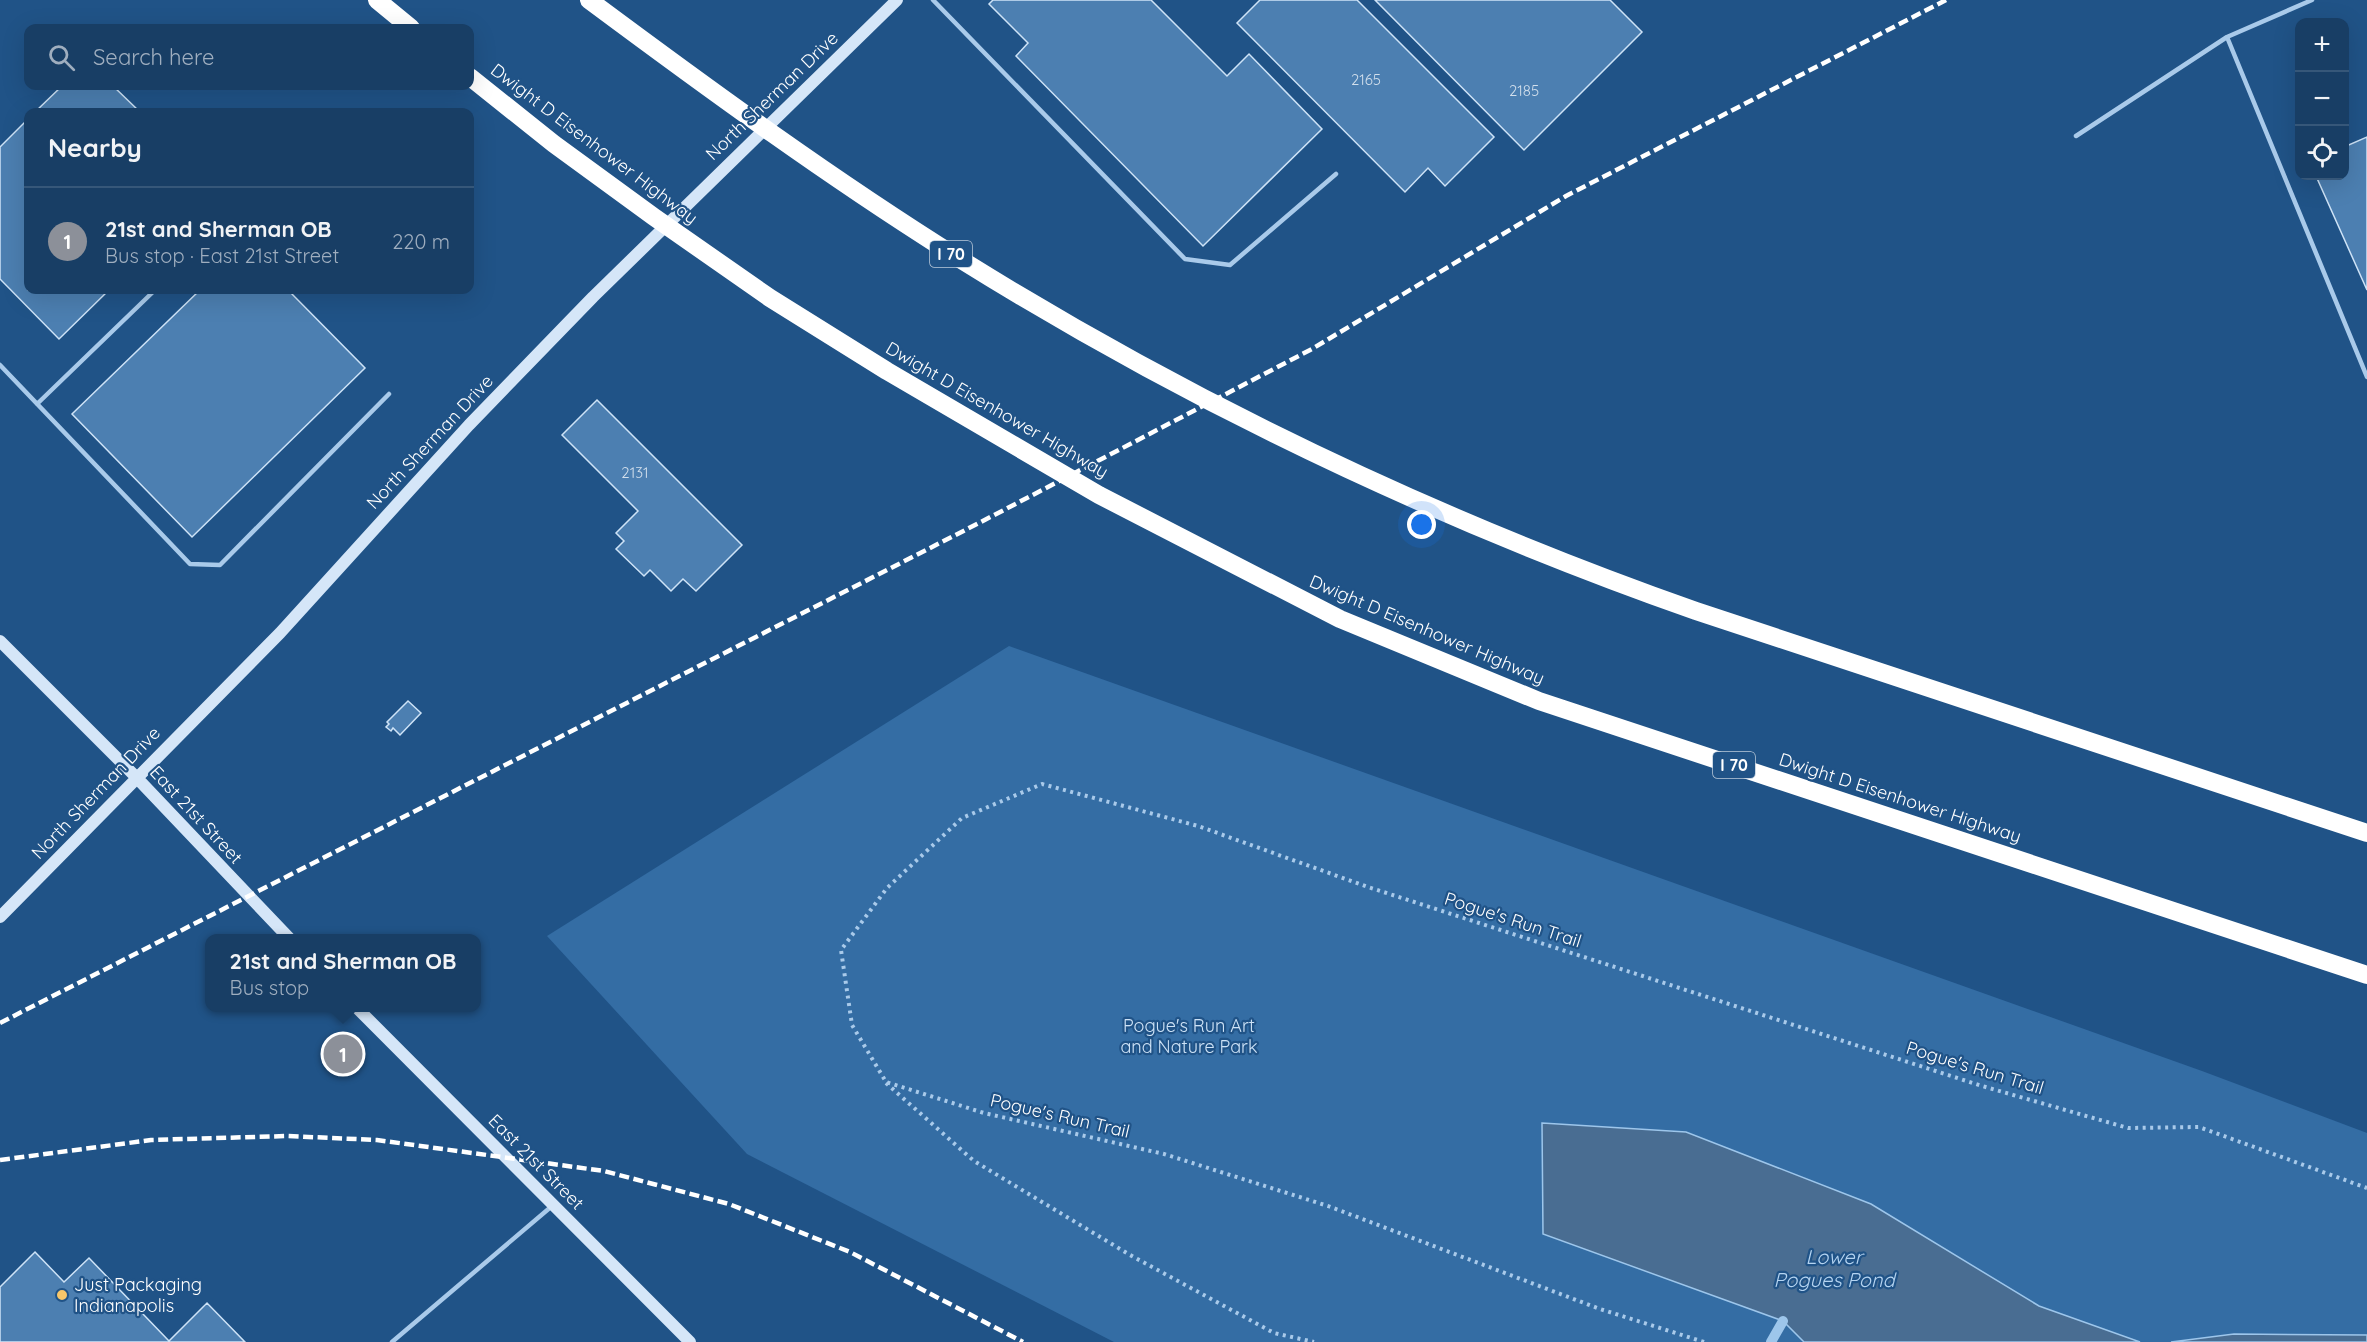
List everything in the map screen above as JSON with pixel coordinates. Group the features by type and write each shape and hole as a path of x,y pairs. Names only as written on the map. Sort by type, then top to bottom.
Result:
{"highway":[{"path":"377,0 406,24"},
{"name":"I 70","path":"589,0 784,144 960,259 1129,356 1408,498 1596,575 2367,833"},
{"name":"Dwight D Eisenhower Highway","path":"474,80 554,144 770,298 887,371 1120,506 1340,619 1539,701 2367,975"}],"main road":[{"name":"North Sherman Drive","path":"0,917 280,633 468,425 576,314 897,0"},
{"name":"East 21st Street","path":"0,641 136,777 284,934"},
{"name":"East 21st Street","path":"361,1012 690,1342"}],"lane":[{"path":"933,0 1185,260 1230,265 1336,174"},
{"path":"2076,136 2227,37 2313,0"},
{"path":"2227,37 2367,377"},
{"path":"37,404 151,294"},
{"path":"0,365 190,564 220,565 388,394"},
{"path":"392,1342 553,1205"}],"path":[{"name":"Pogue's Run Trail","path":"1314,1342 1275,1333 1110,1243 974,1161 886,1082 852,1026 841,950 886,888 962,818 1042,784 1198,826 1368,887 1982,1086 2128,1128 2199,1127 2367,1188"},
{"name":"Pogue's Run Trail","path":"886,1082 984,1113 1164,1154 1197,1164 1328,1206 1600,1309 1704,1342"}],"green space":[{"name":"Pogue's Run Art and Nature Park","path":"1009,646 2202,1071 2367,1133 2367,1342 1114,1342 747,1154 547,936"}],"water":[{"name":"Lower Pogues Pond","path":"1542,1123 1686,1132 1871,1204 2039,1306 2140,1342 1804,1342 1783,1321 1543,1234"},
{"path":"2234,1334 2367,1335 2367,1342 2171,1342"}],"building":[{"path":"993,0 1151,0 1227,76 1249,54 1322,129 1203,246 1016,56 1028,43 989,4"},
{"path":"1260,0 1357,0 1494,137 1445,186 1428,168 1405,192 1237,23"},
{"path":"1375,0 1610,0 1642,32 1524,150"},
{"path":"58,90 117,90 136,108 39,108"},
{"path":"24,123 24,294 105,294 59,339 0,279 0,147"},
{"path":"2367,137 2367,290 2318,180 2349,180 2349,145"},
{"path":"196,294 292,294 365,368 192,537 72,414"},
{"path":"597,400 742,545 696,591 683,579 671,591 650,570 644,576 616,549 624,541 616,533 638,511 562,435"},
{"path":"408,701 421,713 400,735 393,728 391,731 386,727 389,724 387,722"},
{"name":"Just Packaging Indianapolis","path":"35,1252 64,1282 89,1258 169,1341 207,1303 245,1342 0,1342 0,1287"}],"waterway":[{"path":"1771,1342 1783,1321"}],"railway":[{"path":"0,1023 979,523 1312,349 1566,196 1946,0"},
{"path":"0,1160 151,1140 287,1136 377,1140 604,1171 729,1204 850,1252 1023,1342"}],"place":[{"name":"21st and Sherman OB","path":"343,1054"},
{"name":"Just Packaging Indianapolis","path":"62,1295"}]}
